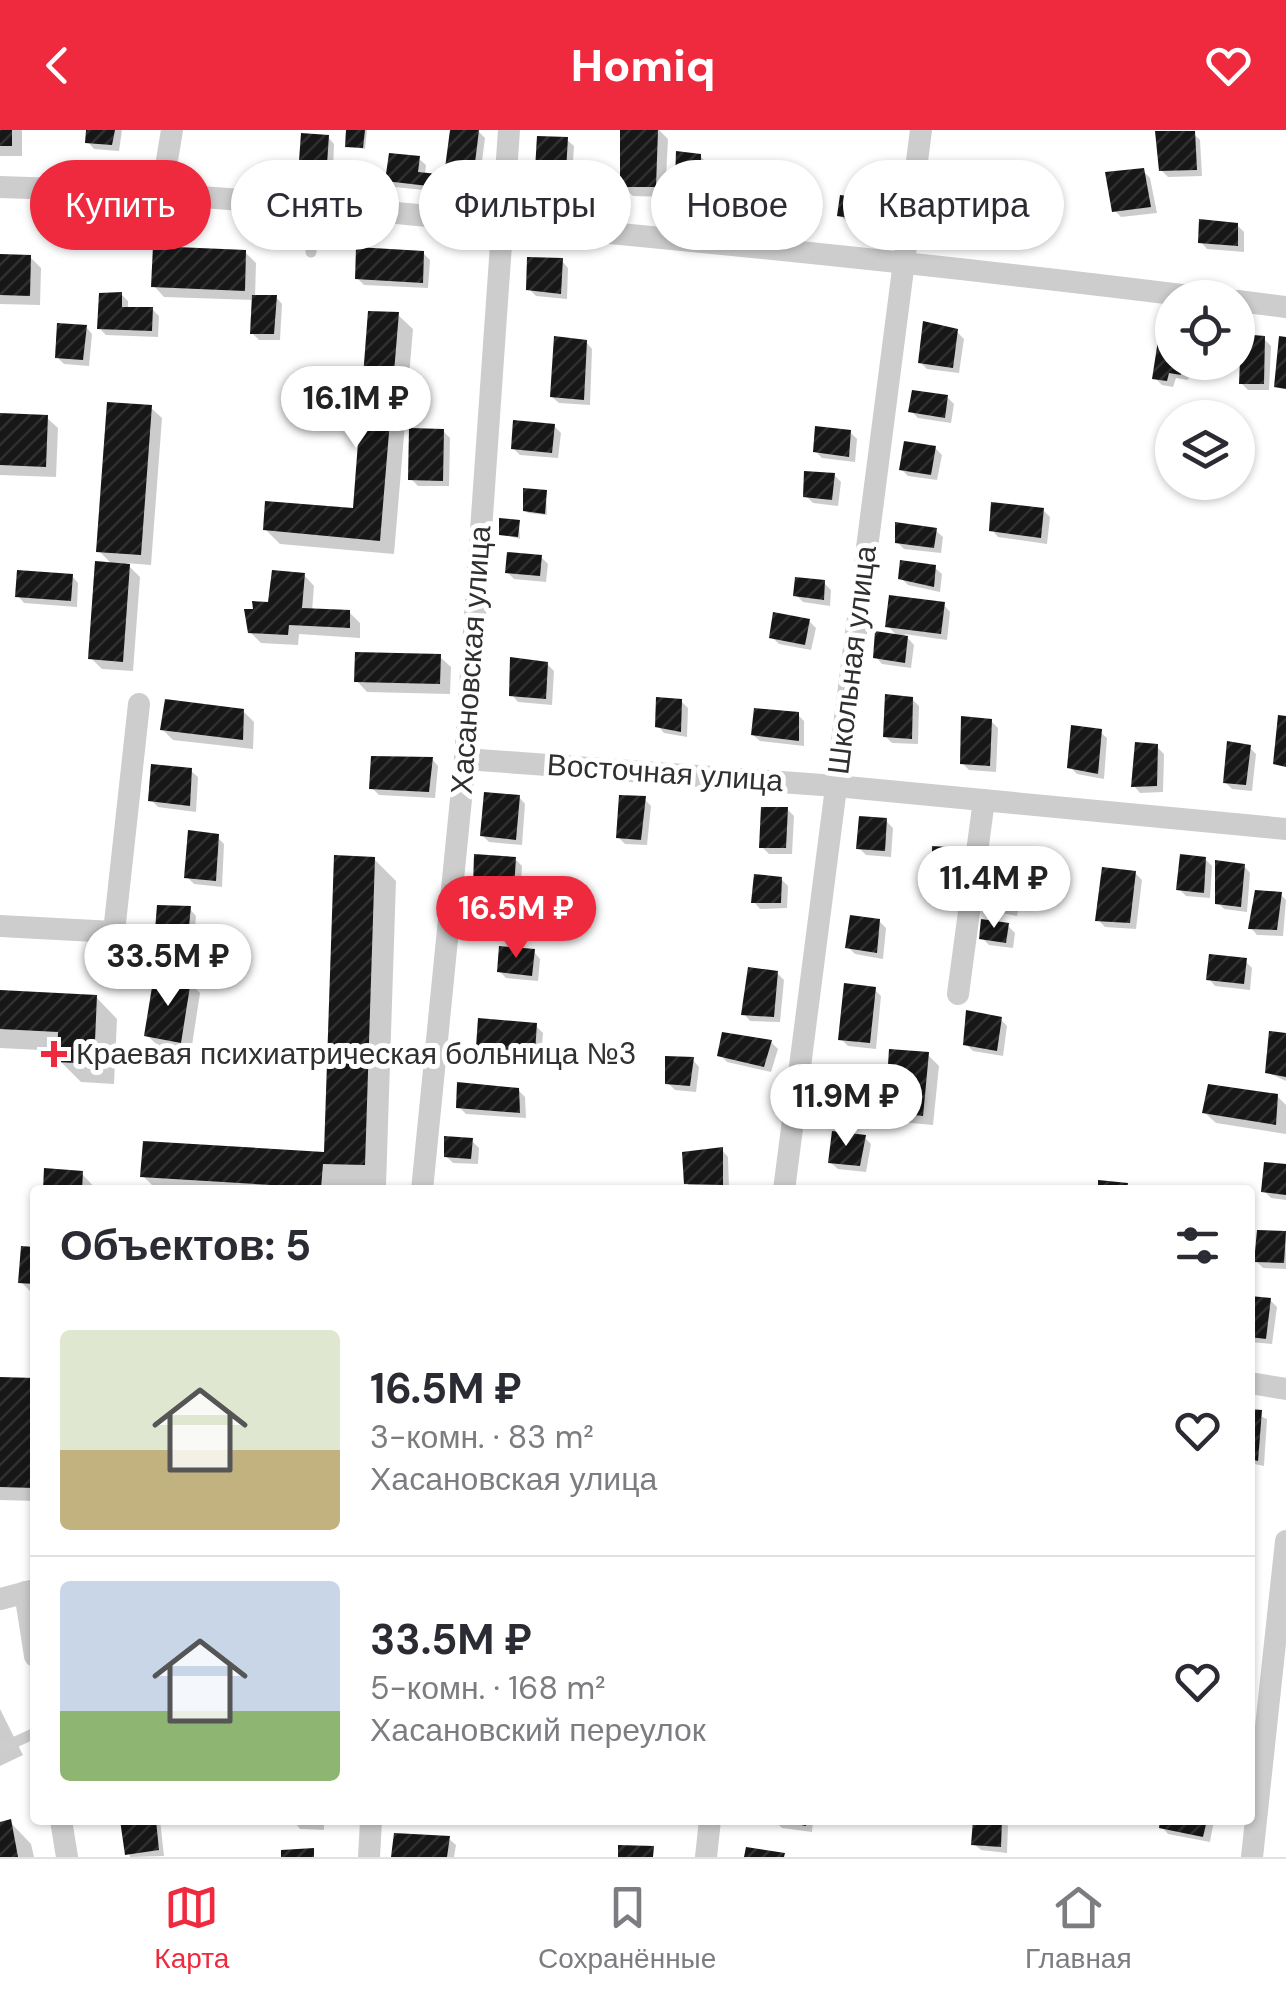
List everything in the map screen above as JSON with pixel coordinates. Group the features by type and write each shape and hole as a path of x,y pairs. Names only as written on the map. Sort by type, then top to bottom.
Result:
{"street":[{"path":"167,160 172,130"},
{"name":"Хасановская улица","path":"506,160 509,130"},
{"name":"Школьная улица","path":"785,1185 920,130"},
{"path":"0,187 30,188"},
{"path":"631,235 904,261 1155,292"},
{"name":"Хасановская улица","path":"422,1185 465,759 497,250"},
{"path":"1255,303 1286,307"},
{"path":"0,926 114,932 139,704"},
{"name":"Восточная улица","path":"465,759 836,786 1286,829"},
{"path":"958,994 984,800"},
{"path":"1255,1384 1286,1389"},
{"path":"1252,1857 1286,1541"},
{"path":"0,1600 30,1591"},
{"path":"62,1825 66,1857"},
{"path":"368,1857 371,1825"},
{"path":"706,1857 709,1825"}],"lane":[{"path":"0,1749 30,1735"}],"building":[{"path":"0,130 12,130 12,146 0,146"},
{"path":"86,130 115,130 112,145 85,143"},
{"path":"346,130 365,130 363,148 345,147"},
{"path":"450,130 479,130 475,160 446,160"},
{"path":"620,130 658,130 657,160 651,160 651,187 631,187 631,160 620,160"},
{"path":"1155,131 1195,131 1197,170 1159,171"},
{"path":"301,133 329,135 327,160 299,160"},
{"path":"537,136 568,137 567,160 536,160"},
{"path":"676,151 701,154 701,160 676,160"},
{"path":"389,153 420,156 419,185 399,183 399,160 388,160"},
{"path":"1144,168 1151,207 1112,212 1105,172"},
{"path":"840,195 843,195 843,217 837,216"},
{"path":"1199,219 1238,223 1238,246 1198,243"},
{"path":"153,250 246,250 245,291 151,287"},
{"path":"356,250 424,251 423,283 355,279"},
{"path":"0,254 31,255 30,296 0,295"},
{"path":"527,257 563,258 561,294 526,290"},
{"path":"122,292 122,307 153,307 152,331 97,329 99,293"},
{"path":"252,295 277,295 274,334 250,334"},
{"path":"368,311 399,312 380,541 263,530 265,501 353,508"},
{"path":"923,321 958,329 953,368 918,363"},
{"path":"57,323 87,325 83,360 55,358"},
{"path":"1255,335 1265,336 1264,384 1239,384 1239,380 1255,380"},
{"path":"554,336 587,340 584,400 550,397"},
{"path":"1279,336 1286,337 1286,389 1274,387"},
{"path":"912,390 948,395 945,418 908,412"},
{"path":"107,402 152,405 141,555 96,552"},
{"path":"0,413 48,415 46,467 0,465"},
{"path":"513,420 555,424 552,453 511,449"},
{"path":"815,426 851,430 849,457 813,452"},
{"path":"409,428 444,429 443,481 408,480"},
{"path":"904,441 936,446 931,475 899,470"},
{"path":"804,471 835,473 832,500 803,497"},
{"path":"523,488 547,490 545,514 523,511"},
{"path":"991,502 1044,508 1041,538 989,531"},
{"path":"499,518 520,520 518,537 499,535"},
{"path":"895,522 937,528 934,548 895,543"},
{"path":"507,552 542,555 540,576 505,573"},
{"path":"900,560 936,565 934,587 898,579"},
{"path":"95,561 130,564 123,662 88,659"},
{"path":"17,570 73,574 71,601 15,597"},
{"path":"272,570 305,573 302,608 350,610 350,628 289,625 288,635 248,633 244,609 253,609 252,601 268,602"},
{"path":"795,577 825,580 824,600 793,596"},
{"path":"889,595 945,602 941,634 885,627"},
{"path":"773,612 810,619 805,645 769,638"},
{"path":"875,631 908,636 905,663 873,658"},
{"path":"355,652 441,654 440,684 354,682"},
{"path":"510,657 548,662 546,699 509,696"},
{"path":"885,694 913,697 912,739 883,737"},
{"path":"656,697 682,699 681,732 655,727"},
{"path":"165,699 244,709 243,740 160,730"},
{"path":"754,708 799,712 799,741 751,735"},
{"path":"1278,715 1286,716 1286,767 1273,764"},
{"path":"961,716 992,719 990,766 960,764"},
{"path":"1071,725 1102,729 1098,774 1067,768"},
{"path":"1227,741 1251,745 1246,785 1223,783"},
{"path":"1135,742 1158,744 1157,786 1131,787"},
{"path":"371,756 433,757 429,792 369,789"},
{"path":"151,764 192,768 190,806 148,801"},
{"path":"484,792 520,795 516,840 480,836"},
{"path":"619,795 646,796 641,840 616,838"},
{"path":"761,807 788,807 786,848 759,848"},
{"path":"859,816 887,818 885,851 856,849"},
{"path":"188,830 219,834 216,881 184,878"},
{"path":"932,846 965,848 963,875 932,872"},
{"path":"474,854 516,857 514,890 473,887"},
{"path":"1180,854 1206,857 1204,893 1176,890"},
{"path":"334,855 375,857 365,1165 323,1164 321,1185 140,1177 143,1141 324,1152"},
{"path":"1215,860 1245,864 1241,907 1215,904"},
{"path":"1102,867 1136,871 1130,923 1095,921"},
{"path":"980,872 1016,878 1011,911 977,904"},
{"path":"754,874 782,877 781,903 751,903"},
{"path":"1255,890 1282,892 1277,930 1248,929"},
{"path":"157,905 191,906 186,957 153,955"},
{"path":"850,915 880,919 877,953 845,948"},
{"path":"981,919 1009,923 1006,943 979,939"},
{"path":"499,946 535,949 532,976 497,972"},
{"path":"1209,954 1247,958 1244,984 1206,980"},
{"path":"748,967 778,971 774,1017 741,1015"},
{"path":"154,975 191,980 181,1043 144,1036"},
{"path":"844,983 876,987 870,1043 838,1040"},
{"path":"0,990 97,995 94,1064 57,1062 58,1032 0,1029"},
{"path":"966,1010 1002,1017 997,1051 963,1045"},
{"path":"478,1018 537,1023 535,1052 476,1047"},
{"path":"1269,1031 1286,1033 1286,1077 1265,1073"},
{"path":"722,1032 772,1040 764,1067 717,1056"},
{"path":"889,1049 929,1052 923,1116 885,1112"},
{"path":"665,1056 694,1057 690,1086 665,1084"},
{"path":"457,1082 519,1088 520,1113 456,1108"},
{"path":"1208,1084 1278,1094 1276,1125 1202,1113"},
{"path":"832,1131 866,1135 860,1166 828,1163"},
{"path":"444,1136 473,1138 471,1159 444,1157"},
{"path":"723,1147 723,1185 684,1184 682,1152"},
{"path":"1264,1162 1286,1164 1286,1195 1261,1192"},
{"path":"44,1168 83,1171 82,1185 43,1185"},
{"path":"1098,1180 1128,1183 1128,1185 1098,1185"},
{"path":"1257,1230 1286,1231 1284,1263 1255,1262"},
{"path":"21,1246 30,1247 30,1284 18,1283"},
{"path":"1255,1296 1271,1298 1266,1339 1255,1338"},
{"path":"0,1377 30,1378 30,1488 0,1487"},
{"path":"1255,1409 1262,1410 1258,1461 1255,1460"},
{"path":"11,1819 18,1857 0,1857 0,1822"},
{"path":"121,1825 156,1825 159,1850 125,1855"},
{"path":"973,1825 1002,1825 1001,1847 971,1845"},
{"path":"1159,1825 1206,1825 1203,1837"},
{"path":"394,1833 450,1836 447,1857 391,1857"},
{"path":"618,1845 654,1846 653,1857 618,1857"},
{"path":"746,1847 785,1853 784,1857 744,1857"},
{"path":"314,1848 314,1857 281,1857 281,1850"}],"place":[{"name":"Краевая психиатрическая больница №3","path":"54,1054"}]}
